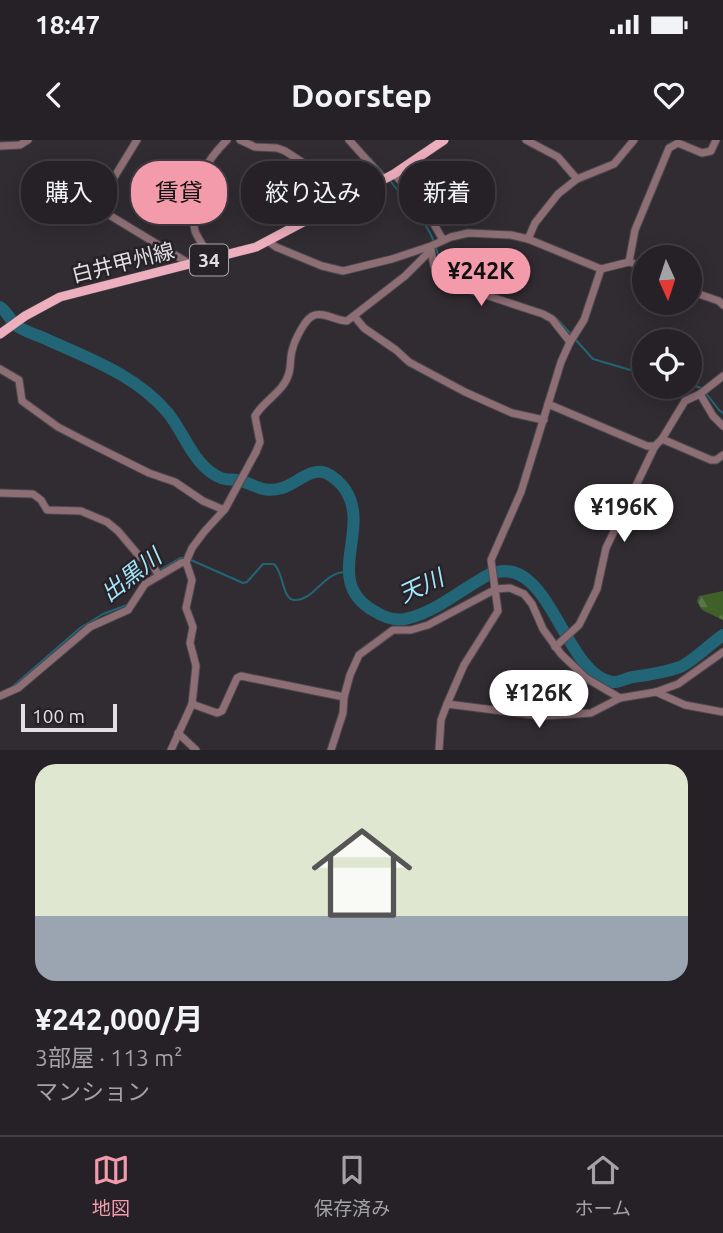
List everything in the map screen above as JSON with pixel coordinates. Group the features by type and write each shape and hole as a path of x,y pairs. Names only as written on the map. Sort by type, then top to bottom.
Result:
{"main road":[{"name":"白井甲州線","path":"385,179 444,140"},
{"name":"白井甲州線","path":"0,334 25,316 60,297 211,260 269,242 302,224"}],"street":[{"path":"0,146 20,145 28,140"},
{"path":"136,140 96,207 191,265"},
{"path":"211,260 195,231 193,220 197,181 212,155 228,140"},
{"path":"240,140 255,147 277,148 300,161"},
{"path":"349,140 422,205 441,241"},
{"path":"526,140 558,157 577,179"},
{"path":"528,239 535,223 550,203 577,179 614,164 634,140"},
{"path":"629,262 635,230 669,148 678,143 702,153 711,151 716,140"},
{"path":"0,696 18,688 90,627 128,610 145,584 158,573 187,559 204,532 224,510 260,442 255,416 262,404 280,390 289,376 293,347 310,317 317,314 347,321 405,276 430,248 461,233 481,232 528,239 601,269 632,263"},
{"path":"269,242 322,266 344,271 430,248"},
{"path":"430,248 434,266 449,283 543,314 573,339"},
{"path":"439,750 441,720 447,704 464,665 498,611 491,559 521,492 561,362 584,320 601,269"},
{"path":"702,295 723,305"},
{"path":"354,316 364,328 409,362 512,413 544,421"},
{"path":"0,369 19,380 22,401 58,426 149,473 175,482 203,501 224,510"},
{"path":"723,376 702,392 713,416 723,426"},
{"path":"557,645 576,630 597,589 606,548 655,446 689,399"},
{"path":"548,404 647,446 655,446"},
{"path":"662,439 711,460 723,455"},
{"path":"0,493 33,494 47,510 72,509 100,519 118,531 140,557 151,562 158,573"},
{"path":"171,750 191,704 196,666 190,643 193,627 186,608 192,580 187,559"},
{"path":"331,750 343,713 344,697 354,663 365,650 393,630 411,630 428,625 496,589 510,588 524,594 533,604 543,629 586,678 620,698"},
{"path":"447,704 547,716 591,713 620,698 656,692 678,684 723,652"},
{"path":"191,704 217,713 222,711 237,678 241,676 344,697"},
{"path":"656,692 685,705 723,712"},
{"path":"178,733 196,750"}],"green space":[{"path":"723,591 723,620 702,610 697,601 699,596"}],"waterway":[{"path":"370,158 373,161"},
{"path":"389,179 420,217 434,242"},
{"path":"436,248 448,273 472,287"},
{"name":"天川","path":"0,307 20,328 96,361 142,388 168,413 204,466 221,478 243,481 268,490 282,488 315,472 326,473 334,478 346,491 352,506 354,522 349,570 351,585 359,599 382,616 400,620 419,615 488,575 509,571 526,579 541,594 581,658 595,674 612,682 680,667 723,635"},
{"path":"556,318 571,334"},
{"path":"575,339 593,359 632,370"},
{"path":"705,392 723,413"},
{"name":"出黒川","path":"160,570 180,558 186,558"},
{"name":"出黒川","path":"191,560 243,583 263,564 274,564 287,595 294,600 308,596 332,576 347,572"},
{"name":"出黒川","path":"143,582 155,573"},
{"name":"出黒川","path":"11,688 80,628 130,601"}]}
